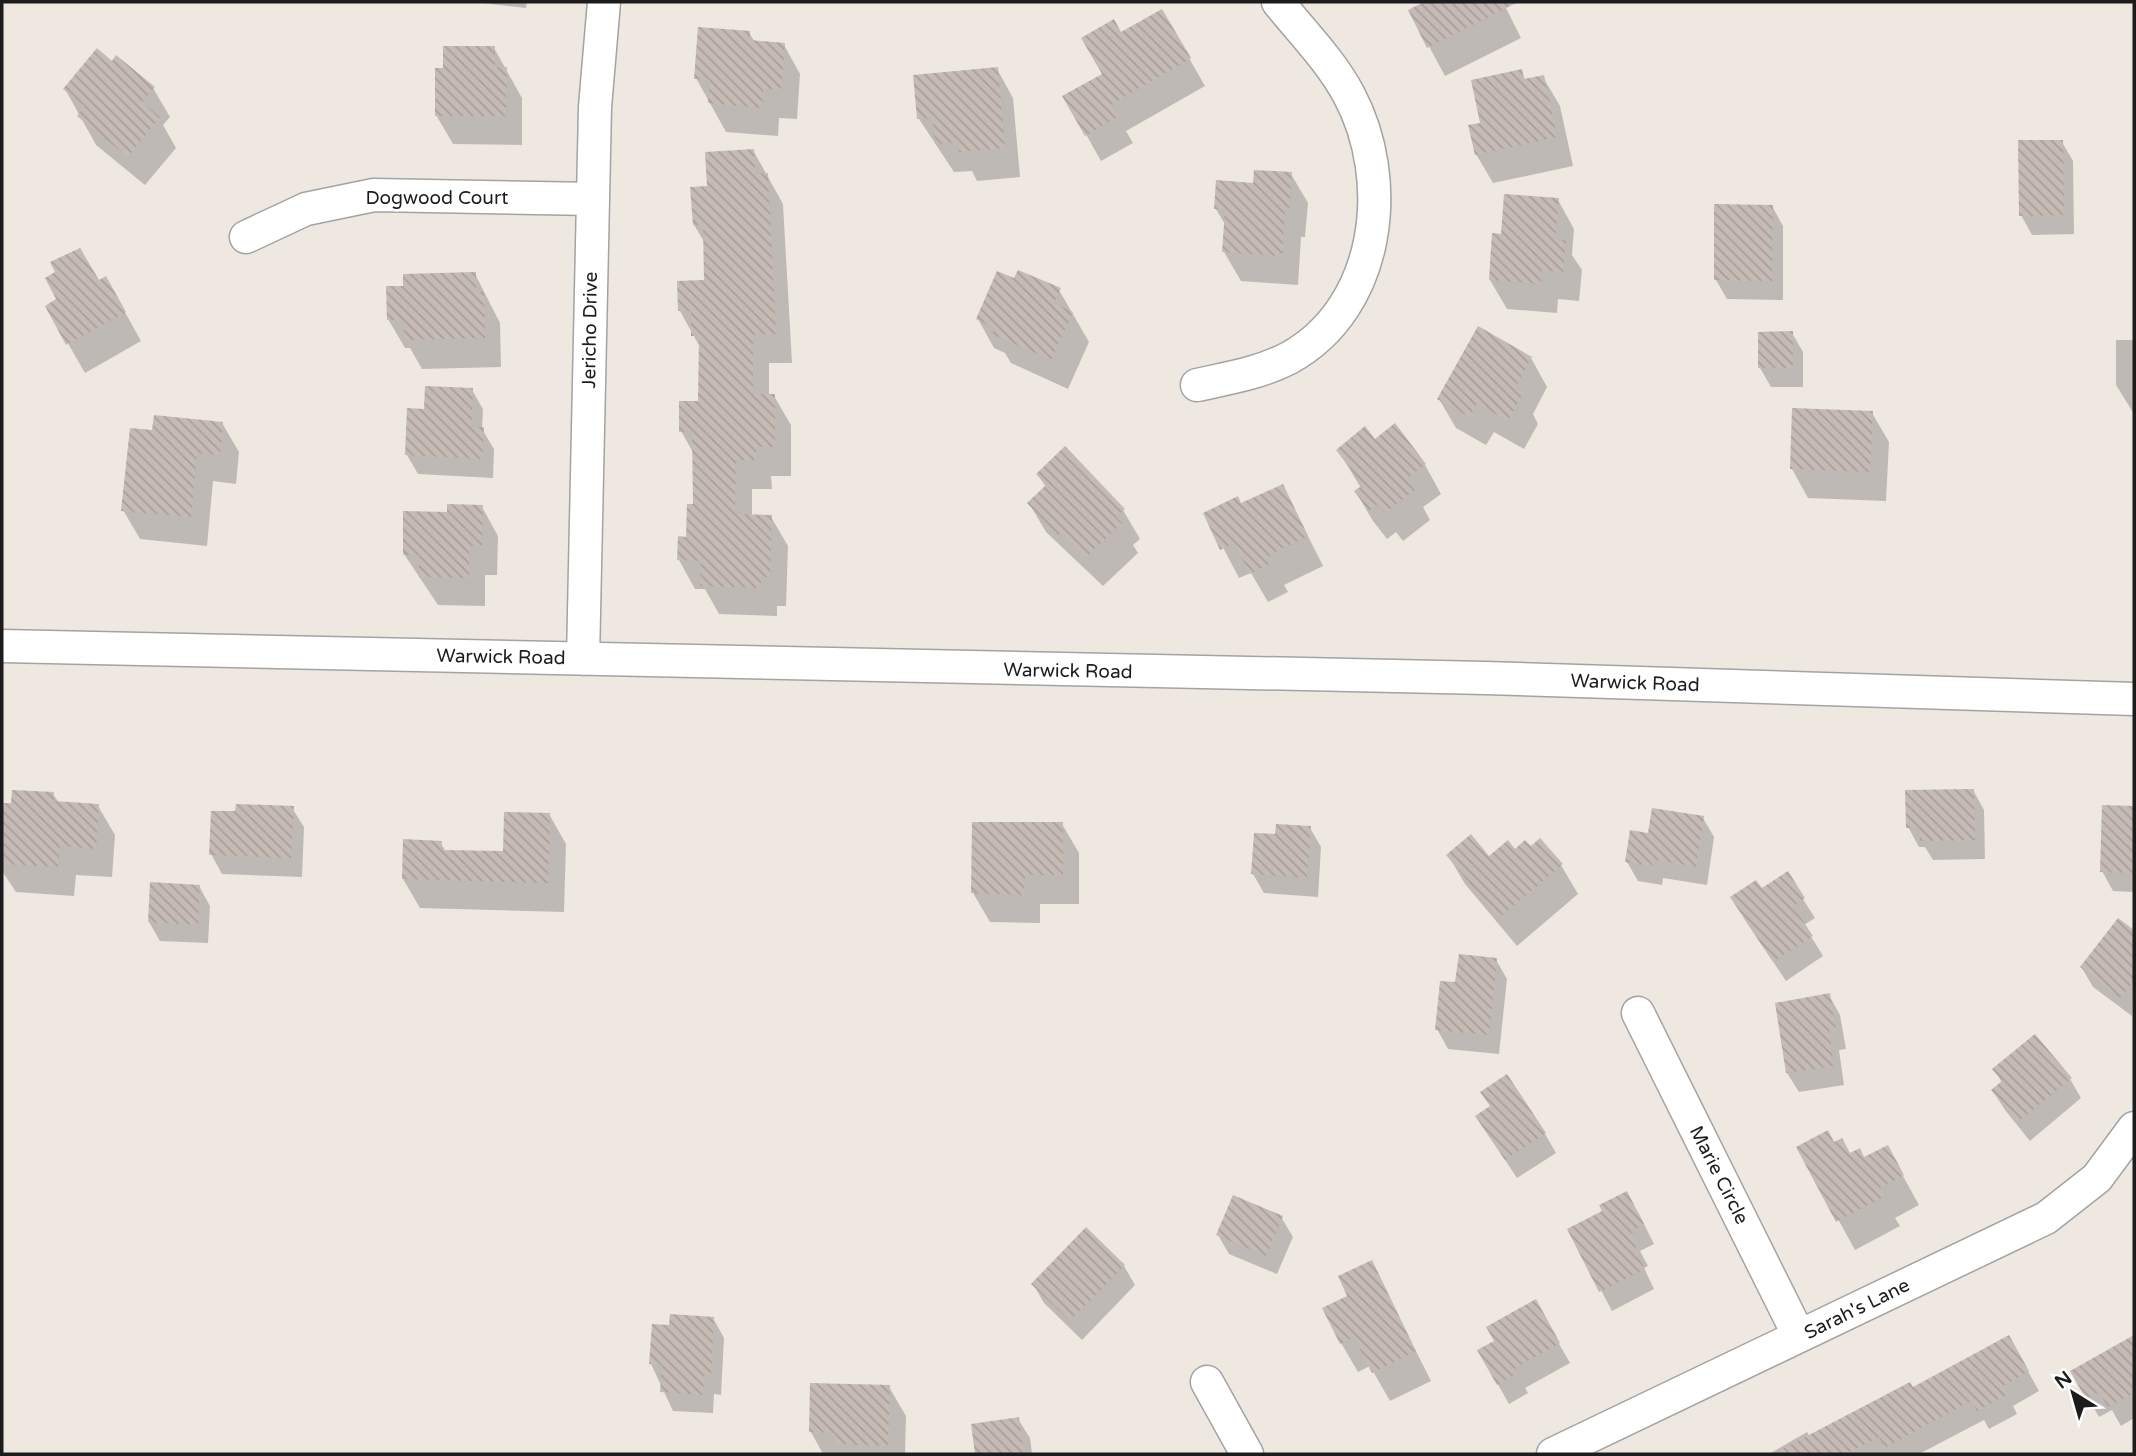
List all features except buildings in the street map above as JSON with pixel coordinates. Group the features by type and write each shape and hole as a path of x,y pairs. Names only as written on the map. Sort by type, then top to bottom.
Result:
{"street":[{"name":"Jericho Drive","path":"583,659 596,94 604,2"},
{"path":"1198,385 1256,372 1290,357 1319,335 1349,303 1369,250 1374,221 1374,177 1365,135 1344,87 1278,2"},
{"name":"Dogwood Court","path":"246,237 306,209 374,195 593,200"},
{"name":"Warwick Road","path":"2,646 1485,678 2134,699"},
{"name":"Marie Circle","path":"1638,1013 1799,1336"},
{"name":"Sarah's Lane","path":"1553,1454 2046,1218 2097,1178 2134,1128"},
{"path":"1207,1382 1247,1454"}]}
